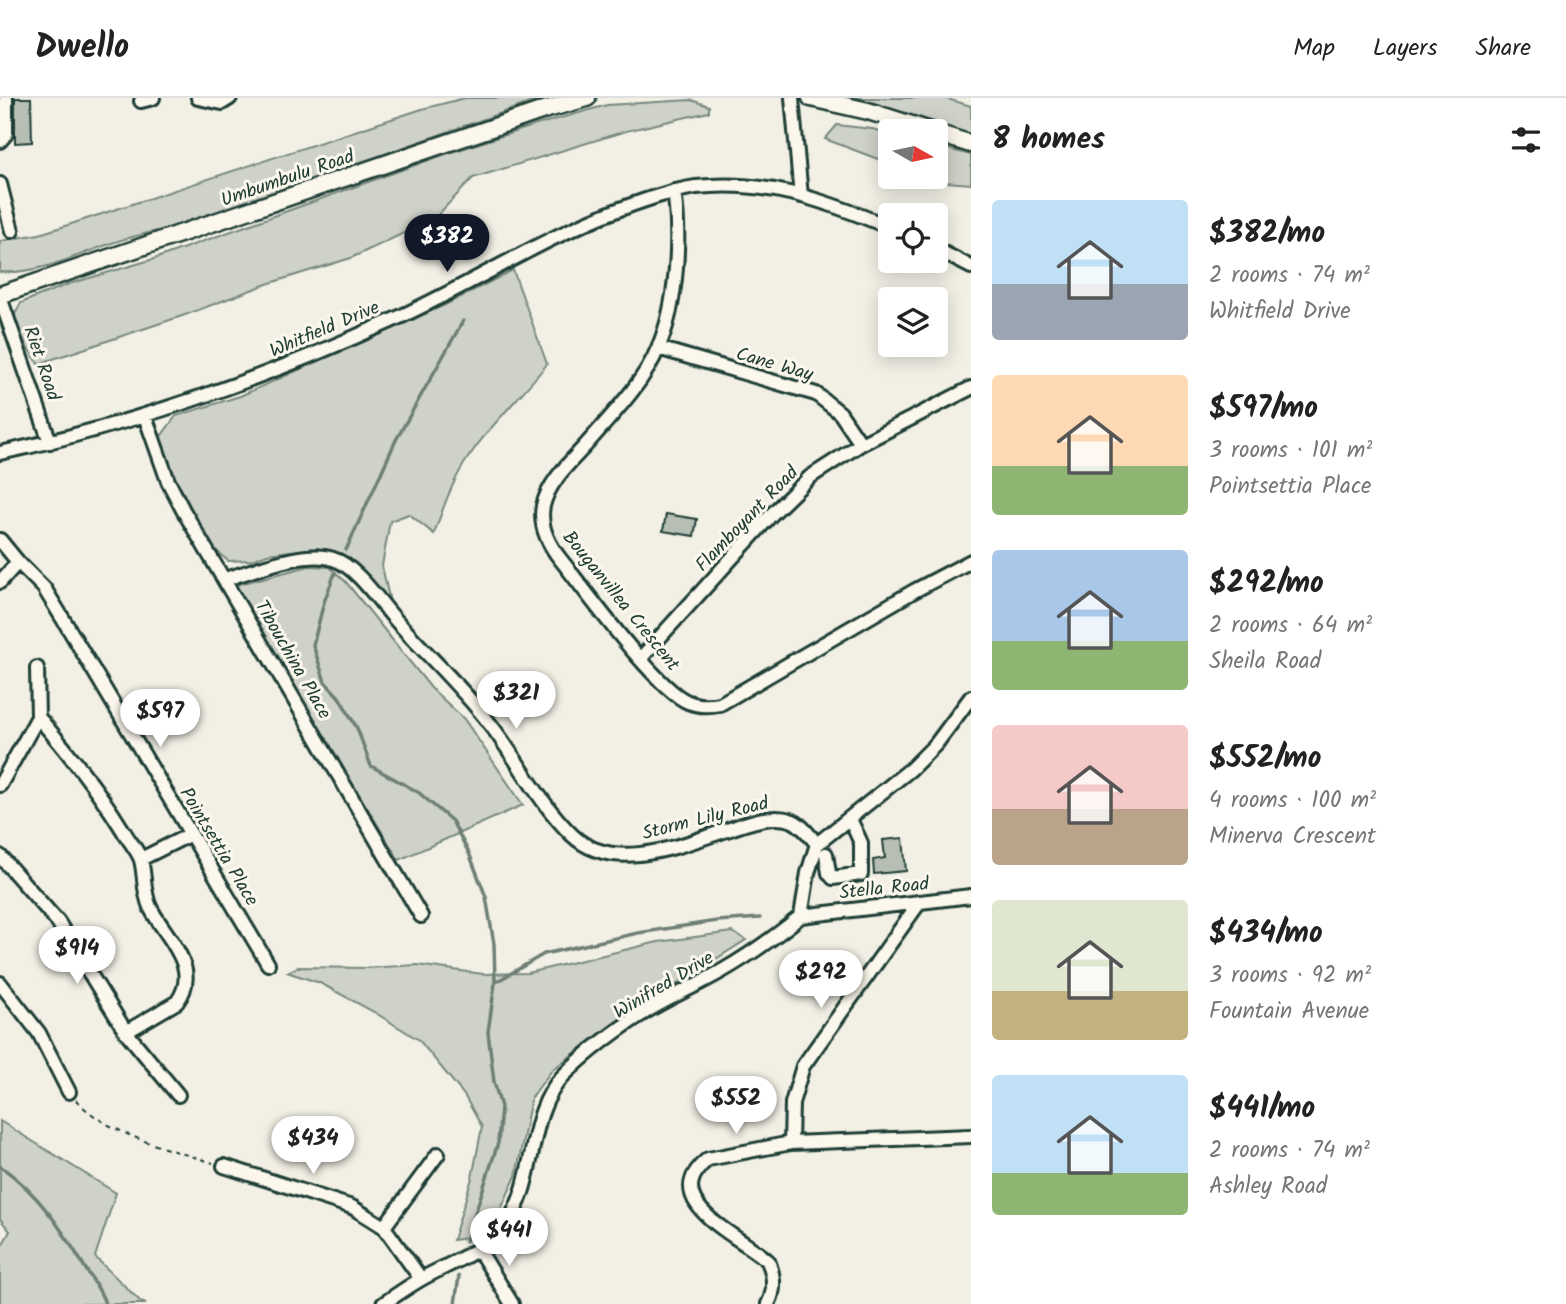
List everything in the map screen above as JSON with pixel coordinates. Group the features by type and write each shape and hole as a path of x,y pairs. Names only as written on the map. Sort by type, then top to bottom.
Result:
{"main road":[{"name":"Umbumbulu Road","path":"0,296 544,110 587,98"},
{"path":"811,98 893,119"},
{"path":"948,137 971,144"}],"street":[{"path":"0,141 6,134 6,98"},
{"path":"198,98 222,103 230,98"},
{"path":"792,98 802,196"},
{"path":"0,184 12,231"},
{"name":"Whitfield Drive","path":"0,453 145,416 235,387 393,320 584,222 674,191 715,186 763,186 802,196 878,223"},
{"name":"Bouganvillea Crescent","path":"674,191 677,250 673,294 658,348 633,388 562,471 545,498 541,516 554,551 640,659 680,698 704,706 720,704 914,591 971,561"},
{"path":"948,255 971,267"},
{"name":"Riet Road","path":"0,296 50,442"},
{"name":"Cane Way","path":"658,348 816,394 840,413 861,444"},
{"name":"Flamboyant Road","path":"640,659 810,477 861,444 971,388"},
{"name":"Tibouchina Place","path":"145,416 168,481 421,916"},
{"name":"Pointsettia Place","path":"0,540 50,598 268,964"},
{"name":"Storm Lily Road","path":"225,579 308,557 332,558 340,562 366,586 473,703 505,743 552,813 583,844 615,854 642,854 671,848 755,821 780,818 793,820 822,849 833,878 861,874 861,843 850,819"},
{"path":"0,582 18,562"},
{"path":"0,785 38,717 37,668"},
{"path":"801,916 811,860 850,819 911,769 936,744 971,697"},
{"path":"38,717 87,776 141,859 149,904 178,951 185,968 182,995 177,1002 126,1032"},
{"path":"141,859 191,834"},
{"path":"0,856 58,922 126,1032 178,1095"},
{"name":"Stella Road","path":"801,916 971,896"},
{"path":"791,1143 792,1103 803,1066 919,903"},
{"name":"Winifred Drive","path":"383,1304 421,1279 479,1250 501,1231 516,1208 546,1105 563,1076 645,1012 723,971 801,916"},
{"path":"0,983 39,1033 69,1092"},
{"path":"768,1304 774,1288 768,1261 705,1216 695,1203 692,1182 699,1166 708,1159 791,1143 971,1136"},
{"path":"384,1227 438,1154"},
{"path":"224,1167 345,1203 384,1227 421,1279"},
{"path":"479,1250 512,1304"}],"path":[{"path":"69,1092 82,1106 115,1127 224,1167"}],"shaded area":[{"path":"465,98 544,98 179,226 123,240 44,267 0,272 0,241 39,234 422,109"},
{"path":"854,98 944,98 971,106 971,135 948,128 948,119 920,119"},
{"path":"691,100 709,106 709,112 626,131 473,178 434,219 351,258 267,284 185,315 38,364 16,323 15,314 21,303 33,298 69,284 154,259 443,155 607,105"},
{"path":"837,125 878,131 878,159 825,139"},
{"path":"948,149 971,155 971,184 948,182"},
{"path":"513,270 547,364 464,464 451,489 434,534 409,514 390,521 382,566 392,611 335,553 317,548 267,554 252,560 228,561 215,549 194,521 159,439 176,416 240,396 445,305"},
{"path":"309,566 330,567 346,582 431,688 464,719 523,805 399,860 236,585"},
{"path":"732,932 746,940 613,1024 552,1070 531,1098 516,1176 500,1211 486,1229 472,1237 453,1240 472,1178 482,1127 464,1095 419,1040 320,983 287,972 298,967 367,968 417,965 483,974 528,973 658,942"},
{"path":"0,1121 116,1193 95,1257 146,1304 0,1304 0,1249 10,1231 0,1219"}],"building":[{"path":"15,98 31,98 32,142 15,143"},
{"path":"666,514 697,519 694,536 663,531"},
{"path":"903,838 906,871 874,874 873,860 885,858 883,840"}],"waterway":[{"path":"346,550 396,440 463,321"},
{"path":"335,573 313,645 325,682 339,697 357,728 371,766 418,792 452,821 469,853 486,897 494,944 495,983 488,1032 494,1082 501,1107 498,1143 466,1241"},
{"path":"496,982 544,954 638,933 717,921 760,918"},
{"path":"0,1166 27,1188 49,1214 102,1295 105,1304"},
{"path":"455,1304 459,1276"}]}
